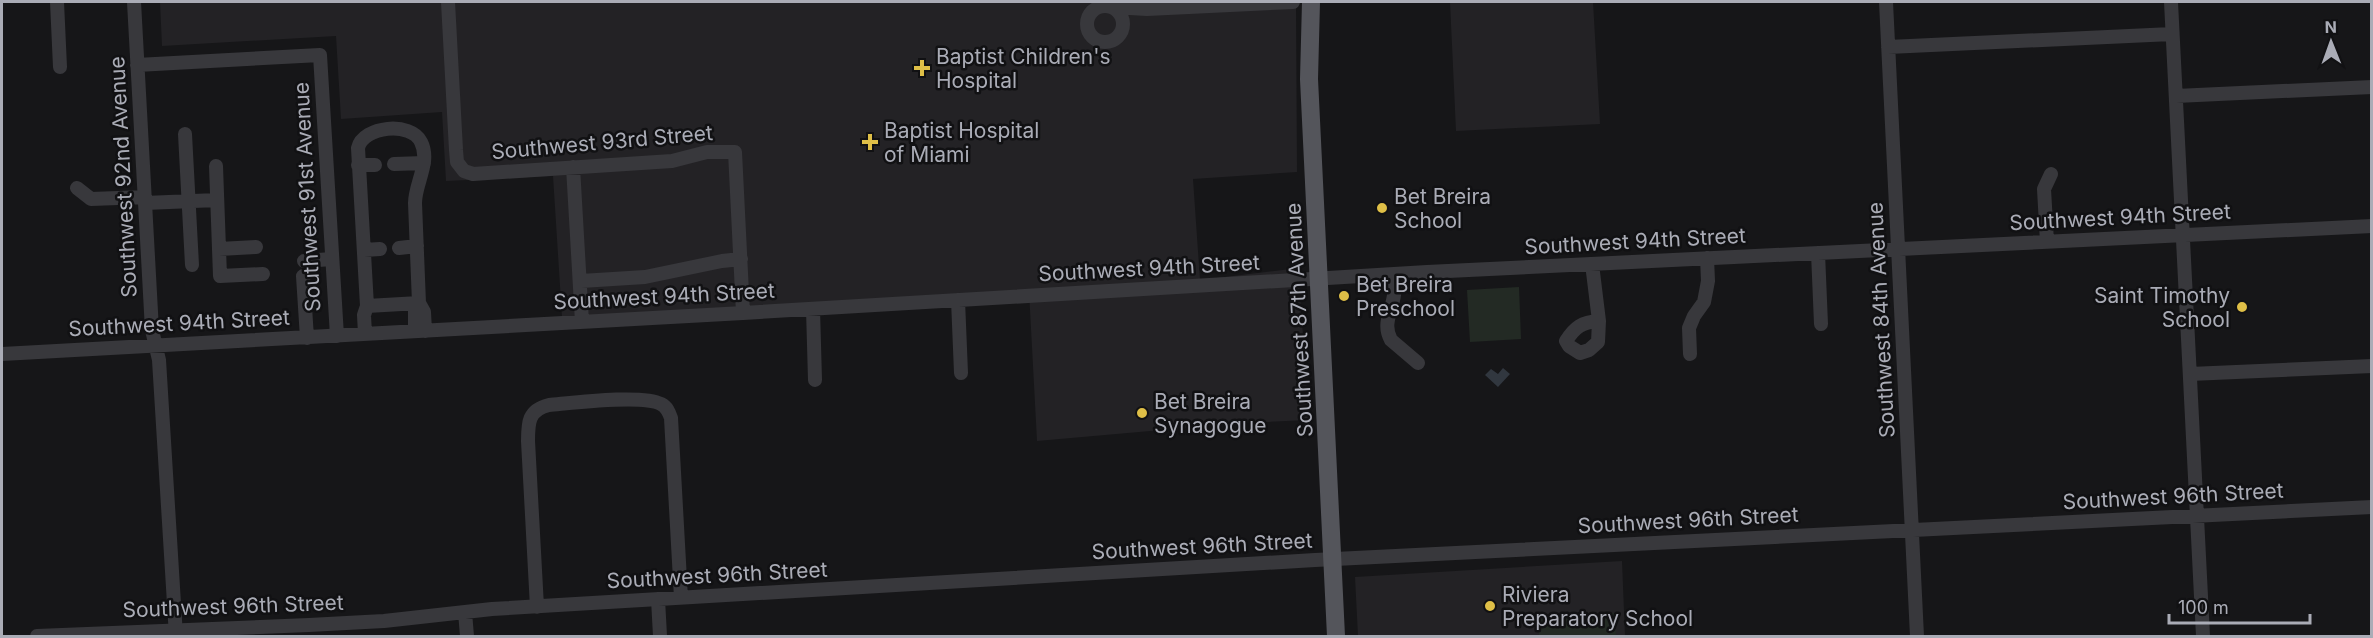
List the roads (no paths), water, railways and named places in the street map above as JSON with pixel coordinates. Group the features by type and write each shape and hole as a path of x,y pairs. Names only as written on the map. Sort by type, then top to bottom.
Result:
{"main road":[{"name":"Southwest 87th Avenue","path":"1311,2 1309,58 1336,636"}],"street":[{"path":"57,2 60,67"},
{"name":"Southwest 92nd Avenue","path":"134,2 152,330 156,346 176,633"},
{"name":"Southwest 93rd Street","path":"448,2 456,156 464,171 473,174 672,161 706,152 735,152 741,259"},
{"path":"1113,7 1118,11 1123,22 1121,33 1112,41 1100,42 1091,35 1086,24 1090,13 1101,6 1147,9 1293,2"},
{"name":"Southwest 84th Avenue","path":"1886,2 1917,636"},
{"path":"2171,2 2203,636"},
{"path":"1123,22 1147,9"},
{"path":"1888,47 2172,34"},
{"name":"Southwest 91st Avenue","path":"137,65 320,55 336,336"},
{"path":"2176,96 2372,87"},
{"path":"368,334 372,312 367,306 358,148 361,140 368,134 386,130 404,131 421,141 424,163 415,189 419,303 424,312 420,331"},
{"path":"185,134 192,266"},
{"path":"394,164 424,163"},
{"path":"358,165 375,165"},
{"path":"216,166 220,276 263,274"},
{"path":"573,167 582,322"},
{"path":"2047,242 2044,189 2051,174"},
{"path":"77,188 91,199 217,200"},
{"name":"Southwest 94th Street","path":"2,354 1395,274 2372,226"},
{"path":"399,248 417,246"},
{"path":"219,249 256,247"},
{"path":"364,250 380,249"},
{"path":"1818,253 1821,324"},
{"path":"1690,354 1689,328 1704,302 1708,281 1707,258"},
{"path":"304,261 332,259"},
{"path":"580,281 645,277 741,259 743,313"},
{"path":"1592,264 1599,321"},
{"path":"1395,274 1394,295 1388,316 1388,334 1391,340 1418,363"},
{"path":"303,276 307,338"},
{"path":"958,300 961,373"},
{"path":"367,306 419,303"},
{"path":"813,309 815,380"},
{"path":"2190,374 2372,366"},
{"path":"537,607 528,431 530,417 536,409 555,405 638,399 653,401 665,406 671,418 681,598"},
{"name":"Southwest 96th Street","path":"37,636 176,633 330,624 658,599 1332,559 2372,507"},
{"path":"658,599 660,636"},
{"path":"465,612 467,636"}],"place":[{"name":"Baptist Children's Hospital","path":"922,68"},
{"name":"Baptist Hospital of Miami","path":"870,142"},
{"name":"Bet Breira School","path":"1382,208"},
{"name":"Bet Breira Preschool","path":"1344,296"},
{"name":"Saint Timothy School","path":"2242,307"},
{"name":"Bet Breira Synagogue","path":"1142,413"},
{"name":"Riviera Preparatory School","path":"1490,606"}]}
